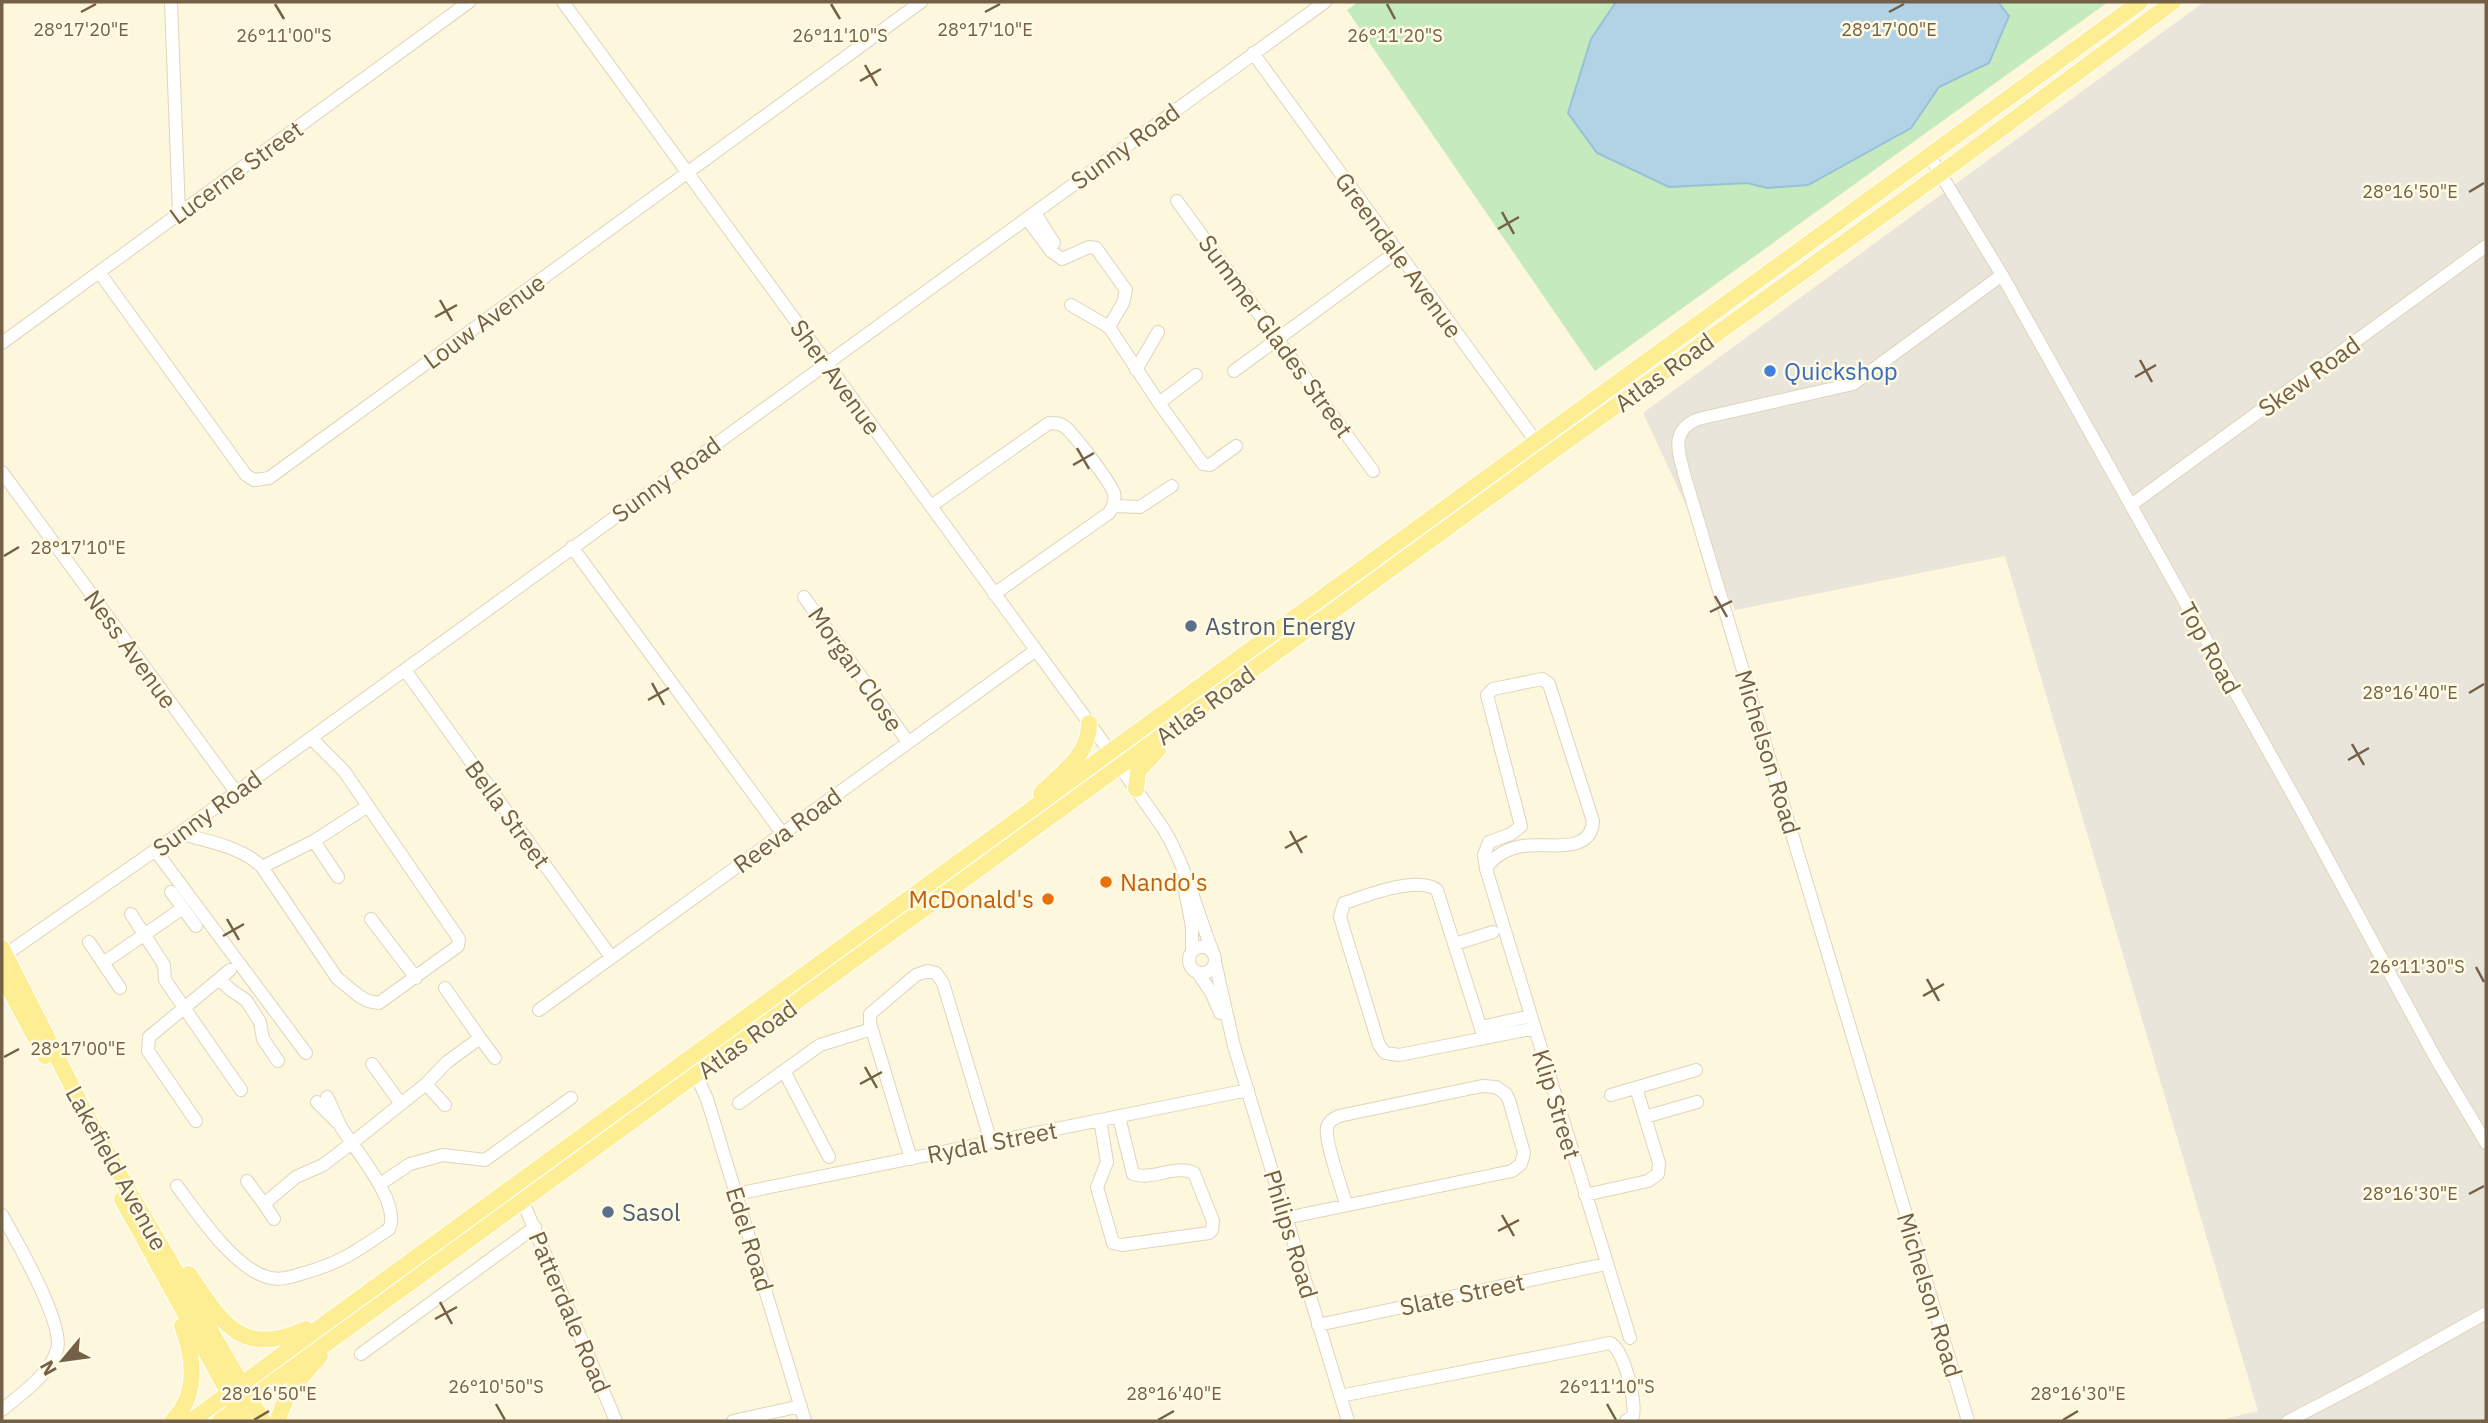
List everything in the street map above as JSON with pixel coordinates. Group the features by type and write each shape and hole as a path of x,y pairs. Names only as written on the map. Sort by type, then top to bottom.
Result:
{"main road":[{"name":"Atlas Road","path":"191,1421 2140,2"},
{"name":"Atlas Road","path":"220,1421 240,1415 251,1399 343,1331 2173,2"},
{"path":"1136,789 1141,765 1182,729 1191,715"},
{"path":"1011,826 1023,810 1085,748 1089,737 1089,723"},
{"name":"Lakefield Avenue","path":"3,954 88,1118 263,1421"},
{"name":"Lakefield Avenue","path":"2,975 240,1415"},
{"path":"130,1193 152,1217 215,1314 236,1333 256,1340 268,1340 296,1333 338,1312"},
{"path":"130,1215 189,1344 192,1361 190,1387 185,1403 172,1421"},
{"path":"278,1421 284,1402 294,1385 343,1331"}],"street":[{"path":"171,2 179,213"},
{"path":"447,2 447,18"},
{"name":"Lucerne Street","path":"2,343 469,2"},
{"name":"Sher Avenue","path":"563,2 1110,752"},
{"name":"Louw Avenue","path":"99,272 246,475 254,480 269,478 921,2"},
{"name":"Sunny Road","path":"3,954 180,833 1325,2"},
{"name":"Greendale Avenue","path":"1253,52 1546,456"},
{"name":"Top Road","path":"1929,155 2002,275 2298,804 2435,1056 2486,1143"},
{"name":"Summer Glades Street","path":"1177,201 1373,471"},
{"path":"1031,216 1062,259 1088,247 1096,248 1125,286 1123,303 1109,327"},
{"name":"Skew Road","path":"2131,505 2486,246"},
{"path":"1234,371 1396,252"},
{"name":"Michelson Road","path":"1968,1421 1685,477 1678,441 1684,428 1698,419 1853,384 2002,275"},
{"path":"1071,305 1109,327 1159,403 1206,465 1210,465 1236,446"},
{"path":"1136,370 1158,332"},
{"path":"1159,403 1196,375"},
{"path":"931,506 1053,422 1067,429 1109,483 1115,496 1114,506 1109,513 994,594"},
{"name":"Ness Avenue","path":"2,472 236,792"},
{"path":"1114,506 1140,507 1172,486"},
{"path":"572,547 782,834"},
{"name":"Morgan Close","path":"804,597 908,742"},
{"name":"Reeva Road","path":"539,1010 1036,650"},
{"name":"Bella Street","path":"405,670 611,957"},
{"path":"1542,679 1549,684 1593,821 1590,836 1582,842 1554,847 1523,846 1502,853 1491,860 1486,869 1486,845 1517,831 1521,826 1487,695 1493,688 1542,679"},
{"path":"180,833 239,850 253,857 337,978 359,996 379,1003 416,978 458,946 459,939 344,771 311,738"},
{"name":"Philips Road","path":"1110,752 1172,843 1214,956 1234,1046 1348,1421"},
{"path":"262,867 314,841 368,806"},
{"path":"314,841 338,877"},
{"path":"155,850 306,1053"},
{"name":"Klip Street","path":"1486,869 1630,1338"},
{"name":"Philips Road","path":"1184,874 1183,884 1192,927 1192,950"},
{"path":"1483,1032 1440,893 1430,885 1420,884 1390,889 1344,903 1340,917 1381,1050 1388,1055 1399,1055 1483,1032 1533,1022"},
{"path":"171,892 195,926"},
{"path":"103,963 183,908"},
{"path":"131,914 164,965 166,980 242,1090"},
{"path":"371,919 416,978"},
{"path":"1455,944 1493,932"},
{"path":"89,942 120,988"},
{"path":"1203,946 1214,956 1208,972 1199,973 1189,965 1192,950 1203,946"},
{"path":"196,1121 148,1051 147,1045 149,1037 230,970"},
{"path":"911,1158 870,1018 873,1010 916,975 928,971 940,976 991,1142"},
{"name":"Philips Road","path":"1199,973 1211,992 1234,1046"},
{"path":"219,979 246,1000 260,1022 264,1039 278,1061"},
{"path":"444,988 495,1058"},
{"path":"739,1103 820,1045 872,1029"},
{"path":"264,1204 296,1177 323,1164 352,1143 426,1084 447,1062 480,1038"},
{"name":"Edel Road","path":"688,1060 707,1099 805,1421"},
{"path":"372,1064 401,1104"},
{"path":"1611,1095 1696,1070"},
{"path":"784,1072 829,1157"},
{"path":"426,1084 445,1105"},
{"path":"1286,1218 1513,1171 1524,1160 1524,1153 1506,1094 1496,1087 1482,1086 1333,1119 1329,1123 1327,1136 1346,1204"},
{"path":"1585,1195 1648,1181 1658,1174 1659,1163 1636,1088"},
{"name":"Rydal Street","path":"736,1194 1248,1090"},
{"path":"380,1184 410,1164 443,1155 461,1155 485,1160 571,1098"},
{"path":"177,1186 221,1241 246,1265 269,1278 285,1279 340,1261 390,1229 392,1223 380,1184 322,1100"},
{"path":"1645,1117 1698,1102"},
{"path":"1100,1120 1107,1162 1097,1187 1113,1243 1122,1245 1209,1233 1213,1221 1195,1173 1184,1170 1137,1176 1133,1174 1119,1116"},
{"path":"247,1181 274,1219"},
{"name":"Patterdale Road","path":"523,1202 616,1421"},
{"path":"2,1214 41,1289 58,1346 44,1372 2,1410"},
{"path":"361,1354 535,1227"},
{"name":"Slate Street","path":"1318,1325 1606,1264"},
{"path":"2288,1421 2486,1313"},
{"path":"1340,1396 1610,1343 1615,1345 1620,1353 1633,1398 1633,1416 1626,1421"},
{"path":"733,1421 801,1406"}],"shaded area":[{"path":"2204,2 2486,2 2486,1421 2216,1421 2258,1411 2005,556 1735,610 1643,413"}],"green space":[{"path":"1358,2 2108,2 1595,371 1347,10"}],"water":[{"path":"1616,2 1998,2 2009,16 1989,63 1939,87 1911,128 1808,185 1767,188 1747,183 1669,187 1597,153 1568,113 1591,39"}],"place":[{"name":"Quickshop","path":"1770,371"},
{"name":"Astron Energy","path":"1191,626"},
{"name":"Nando's","path":"1106,882"},
{"name":"McDonald's","path":"1048,899"},
{"name":"Sasol","path":"608,1212"}]}
